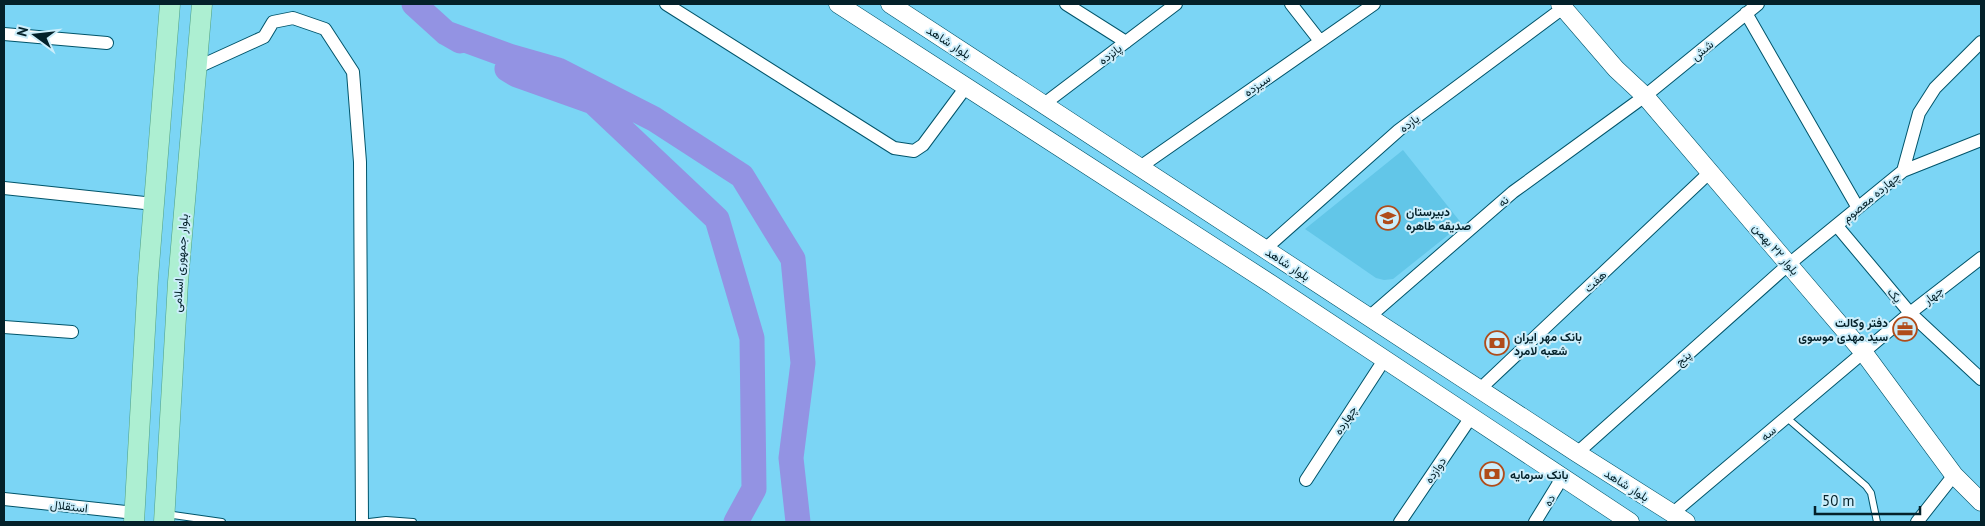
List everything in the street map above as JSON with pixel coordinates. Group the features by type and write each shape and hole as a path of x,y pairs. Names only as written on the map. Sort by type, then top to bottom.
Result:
{"main road":[{"path":"134,518 148,278 170,4"},
{"name":"بلوار جمهوری اسلامی","path":"164,518 178,282 202,4"},
{"path":"838,4 1630,522"},
{"name":"بلوار شاهد","path":"890,4 1679,518"},
{"name":"بلوار ۲۲ بهمن","path":"1562,6 1616,69 1645,96 1709,173 1789,264 1864,353 1954,475 1981,502"},
{"path":"1086,165 1101,141"},
{"path":"148,278 178,282"},
{"path":"1505,440 1520,416"}],"street":[{"path":"666,4 894,148 914,151 922,145 966,87"},
{"path":"1066,4 1126,42"},
{"name":"پانزده","path":"1044,104 1176,4"},
{"path":"1292,4 1320,41"},
{"name":"سیزده","path":"1140,167 1374,4"},
{"name":"شش","path":"1645,96 1758,4"},
{"name":"یازده","path":"1265,249 1399,130 1562,6"},
{"path":"1746,13 1858,208"},
{"path":"196,68 264,37 273,22 294,18 324,29 353,72 360,162 362,522"},
{"path":"4,34 107,42"},
{"name":"چهارده معصوم","path":"1789,264 1903,171 1920,113 1935,88 1981,42"},
{"name":"نه","path":"1369,317 1513,192 1645,96"},
{"path":"1903,171 1981,140"},
{"name":"هفت","path":"1480,389 1709,173"},
{"path":"4,188 154,204"},
{"name":"یک","path":"1837,226 1910,313 1981,379"},
{"name":"چهار","path":"1864,353 1910,313 1981,258"},
{"name":"پنج","path":"1577,453 1789,264"},
{"path":"4,327 72,332"},
{"name":"سه","path":"1679,518 1787,418 1864,353"},
{"name":"چهارده","path":"1306,480 1384,360"},
{"name":"دوازده","path":"1400,522 1471,417"},
{"path":"1917,522 1954,475"},
{"name":"ده","path":"1535,522 1562,478"},
{"name":"استقلال","path":"4,499 134,518"}],"lane":[{"path":"1787,418 1866,486 1870,493 1877,522"},
{"path":"164,518 222,522"},
{"path":"369,522 386,520 413,522"}],"shaded area":[{"name":"دبیرستان صدیقه طاهره","path":"1403,150 1462,224 1393,279 1384,280 1376,278 1305,229"}],"waterway":[{"path":"414,4 446,33 460,41"},
{"path":"446,33 509,56 558,70 654,119 742,176 793,259 803,363 791,458 798,522"},
{"path":"507,69 517,75 593,102 717,219 752,338 754,489 736,522"}],"place":[{"name":"دبیرستان صدیقه طاهره","path":"1388,218"},
{"name":"دفتر وكالت سید مهدی موسوی","path":"1905,329"},
{"name":"بانک مهر ایران شعبه لامرد","path":"1497,343"},
{"name":"بانک سرمایه","path":"1492,474"}]}
